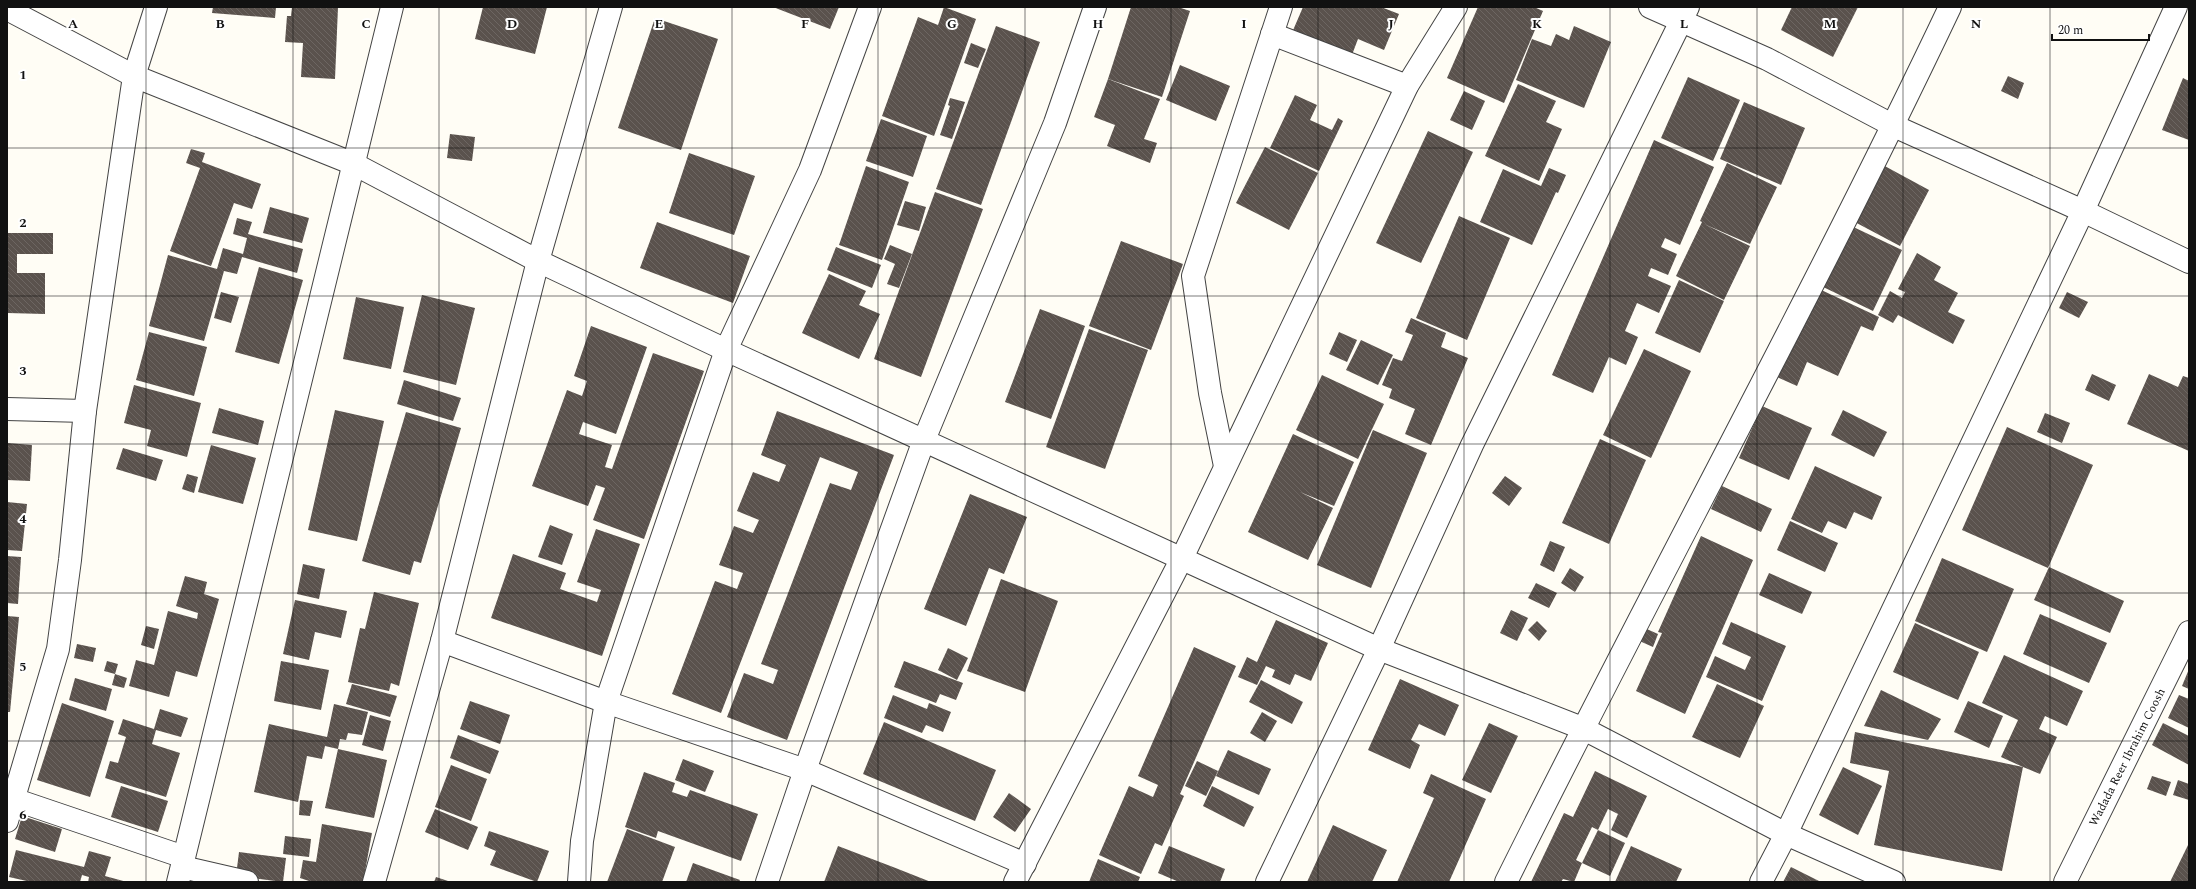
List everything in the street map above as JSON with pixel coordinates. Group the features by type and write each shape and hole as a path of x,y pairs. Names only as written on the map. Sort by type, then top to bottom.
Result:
{"street":[{"path":"7,820 58,649 70,560 85,411 134,76 156,7"},
{"path":"181,869 392,7"},
{"path":"374,882 442,641 538,261 611,7"},
{"path":"579,882 582,841 606,702 726,350 810,170 870,7"},
{"path":"767,882 805,770 924,440 1054,123 1095,7"},
{"path":"1225,466 1210,393 1193,276 1281,7"},
{"path":"442,641 606,702 805,770 1020,873 1182,558 1407,86 1456,7"},
{"path":"1650,7 1685,14 1894,126 2083,211 2189,262"},
{"path":"1506,882 1582,728 1894,126 1950,7"},
{"path":"1761,882 1786,834 2083,211 2176,7"},
{"path":"7,9 134,76 354,164 538,261 726,350 1379,649 1582,728 1786,834 1894,882"},
{"path":"1267,882 1379,649 1476,438 1685,14"},
{"path":"1272,34 1407,86"},
{"path":"7,409 85,411"},
{"name":"Wadada Reer Ibrahim Coosh","path":"2064,882 2189,632"},
{"path":"13,798 181,869 247,882"}],"building":[{"path":"213,7 276,7 275,18 212,13"},
{"path":"292,7 338,7 335,79 301,77 303,43 285,42 287,16 291,16"},
{"path":"483,7 547,7 535,54 475,39"},
{"path":"773,7 839,7 830,29"},
{"path":"944,7 976,19 934,136 882,116 918,17 938,25"},
{"path":"1131,7 1178,7 1190,11 1162,97 1108,79"},
{"path":"1303,7 1381,7 1399,14 1384,50 1358,39 1350,60 1291,35"},
{"path":"1478,7 1534,7 1543,11 1504,103 1447,78"},
{"path":"1792,7 1858,7 1833,57 1781,30"},
{"path":"655,18 718,39 681,150 618,128"},
{"path":"996,26 1040,42 981,205 936,189"},
{"path":"1574,26 1611,42 1584,108 1516,80 1532,39 1551,46 1556,34 1569,40"},
{"path":"971,43 986,49 978,68 964,63"},
{"path":"1180,65 1230,86 1216,121 1166,100"},
{"path":"2008,76 2024,83 2018,99 2001,91"},
{"path":"1688,77 1740,100 1713,161 1661,138"},
{"path":"2183,78 2189,81 2189,140 2162,130"},
{"path":"1108,79 1160,99 1144,139 1157,143 1150,163 1107,146 1115,125 1094,117"},
{"path":"1518,84 1556,101 1546,122 1562,129 1539,181 1485,156"},
{"path":"1464,91 1485,101 1472,130 1450,120"},
{"path":"1295,95 1317,105 1310,120 1332,130 1338,118 1343,121 1319,171 1270,148"},
{"path":"950,98 965,102 952,139 940,135 950,106 948,105"},
{"path":"1744,102 1805,128 1781,185 1720,159"},
{"path":"881,119 927,136 913,177 866,161"},
{"path":"1428,131 1473,152 1421,263 1376,243"},
{"path":"450,134 475,137 472,161 447,158"},
{"path":"1654,140 1714,167 1680,245 1665,238 1661,247 1677,254 1668,275 1651,268 1648,276 1671,286 1659,313 1637,303 1625,331 1638,337 1626,365 1609,357 1593,393 1552,375"},
{"path":"1265,147 1318,173 1289,230 1236,203"},
{"path":"191,149 205,153 202,162 261,184 252,209 234,203 211,266 170,251 200,168 186,163"},
{"path":"689,153 755,176 734,235 669,213"},
{"path":"1727,163 1777,187 1750,244 1704,224 1750,246 1724,300 1676,276 1702,222 1700,221"},
{"path":"1881,164 1929,190 1900,246 1851,220"},
{"path":"866,166 909,182 882,260 839,245"},
{"path":"1549,168 1566,175 1558,193 1556,192 1532,245 1480,222 1503,169 1541,186"},
{"path":"935,192 983,209 921,377 874,359"},
{"path":"905,201 926,207 919,231 897,225"},
{"path":"270,207 309,218 302,243 263,233"},
{"path":"1459,216 1510,238 1467,340 1416,318"},
{"path":"237,218 252,222 248,234 303,249 297,273 242,257 237,274 224,271 204,341 149,326 168,255 217,269 223,248 243,254 247,238 233,234"},
{"path":"657,222 750,256 733,303 640,268"},
{"path":"1847,224 1902,250 1873,311 1819,285"},
{"path":"7,233 53,233 53,254 17,254 17,273 45,273 45,314 7,313"},
{"path":"1121,241 1183,264 1151,350 1089,326"},
{"path":"890,245 912,254 899,288 887,284 895,264 884,259"},
{"path":"836,247 881,265 872,288 827,270"},
{"path":"1917,253 1941,267 1934,280 1958,293 1948,312 1965,320 1953,344 1898,315 1893,323 1878,315 1890,291 1902,298 1905,292 1898,289"},
{"path":"259,267 303,280 279,364 235,352"},
{"path":"829,274 866,291 859,305 880,314 859,359 802,333"},
{"path":"1679,280 1724,301 1700,353 1655,333"},
{"path":"1817,288 1879,317 1873,331 1861,326 1838,376 1807,362 1797,386 1777,377"},
{"path":"221,292 239,297 231,323 214,318"},
{"path":"2067,292 2088,302 2079,318 2059,308"},
{"path":"422,295 475,308 456,385 403,372"},
{"path":"356,297 404,307 391,369 343,359"},
{"path":"1040,309 1085,326 1051,419 1005,402"},
{"path":"1411,318 1446,333 1441,347 1468,358 1431,445 1405,434 1415,409 1389,398 1392,389 1382,385 1393,358 1402,361 1413,335 1405,332"},
{"path":"591,326 647,347 616,434 583,422 579,434 612,445 605,467 612,469 653,353 704,371 644,539 593,520 605,488 596,485 588,506 532,486 567,390 582,396 587,381 574,376"},
{"path":"1089,329 1148,350 1105,469 1046,447"},
{"path":"149,332 207,347 194,396 136,380"},
{"path":"1339,332 1357,340 1347,362 1329,354"},
{"path":"1361,340 1393,355 1378,385 1346,370"},
{"path":"1644,349 1691,371 1651,458 1603,435"},
{"path":"2092,374 2116,385 2109,401 2085,390"},
{"path":"2149,374 2178,387 2183,376 2189,378 2189,451 2127,424"},
{"path":"1322,375 1384,404 1358,459 1296,430"},
{"path":"404,380 461,398 453,421 397,404"},
{"path":"134,385 201,403 187,457 147,446 151,430 124,423"},
{"path":"1762,406 1812,428 1789,480 1739,458"},
{"path":"219,408 264,421 258,445 212,433"},
{"path":"335,410 384,421 357,541 308,530"},
{"path":"1843,410 1887,432 1874,457 1831,435"},
{"path":"777,411 894,455 787,740 727,717 744,673 773,684 778,670 761,664 830,483 851,490 858,472 820,457 721,713 672,694 715,581 737,589 743,573 719,565 734,526 753,533 759,520 737,511 753,472 779,482 786,465 761,455"},
{"path":"406,412 461,428 421,563 414,561 410,575 362,561"},
{"path":"2045,413 2070,423 2062,443 2037,432"},
{"path":"2007,427 2093,465 2048,568 1962,530"},
{"path":"1373,430 1427,453 1371,588 1317,565"},
{"path":"1293,434 1354,462 1334,506 1300,492 1333,508 1308,560 1248,532"},
{"path":"1600,439 1646,460 1609,544 1562,523"},
{"path":"7,443 32,445 30,481 7,480"},
{"path":"211,445 256,458 243,504 198,492"},
{"path":"123,448 163,460 156,481 116,469"},
{"path":"1815,466 1882,497 1872,520 1854,512 1846,529 1828,521 1822,533 1791,519"},
{"path":"187,474 198,477 194,493 182,489"},
{"path":"1505,476 1522,488 1509,506 1492,493"},
{"path":"1722,486 1772,509 1761,532 1711,509"},
{"path":"970,494 1027,517 1004,574 989,568 966,626 924,609"},
{"path":"7,502 27,504 22,551 7,550"},
{"path":"1790,521 1838,543 1825,572 1777,550"},
{"path":"550,525 573,534 562,565 538,557"},
{"path":"596,529 640,544 602,656 491,618 513,554 566,573 560,589 597,602 601,590 577,582"},
{"path":"1701,536 1753,560 1685,714 1636,691 1662,633 1658,632"},
{"path":"1550,541 1565,547 1554,572 1540,565"},
{"path":"7,556 21,557 18,604 7,603"},
{"path":"1942,558 2014,589 1987,652 1915,621"},
{"path":"303,564 325,569 319,599 297,594"},
{"path":"2049,567 2124,601 2110,633 2034,600"},
{"path":"1570,568 1584,577 1575,592 1561,583"},
{"path":"1769,573 1812,592 1802,614 1759,595"},
{"path":"185,576 207,582 204,594 219,599 197,677 176,671 169,697 129,686 136,660 154,665 168,611 197,619 198,613 176,606"},
{"path":"1001,579 1058,601 1025,692 967,671"},
{"path":"1536,583 1557,593 1549,608 1528,598"},
{"path":"374,592 419,603 399,686 391,683 389,691 348,682 360,628 365,629"},
{"path":"295,600 347,611 341,638 315,632 309,660 283,654"},
{"path":"1511,610 1528,618 1517,641 1500,633"},
{"path":"2040,614 2107,643 2089,683 2023,654"},
{"path":"7,616 19,617 10,712 7,712"},
{"path":"1276,620 1328,643 1311,681 1295,674 1290,685 1272,677 1275,670 1266,666 1257,685 1238,677 1247,657 1257,662"},
{"path":"1537,621 1547,631 1539,641 1528,630"},
{"path":"1731,622 1786,646 1762,701 1706,677 1715,656 1745,670 1751,657 1722,644"},
{"path":"1915,623 1979,652 1958,700 1893,672"},
{"path":"146,626 159,629 154,649 141,645"},
{"path":"1640,626 1658,634 1653,647 1635,639"},
{"path":"77,644 96,648 93,662 74,658"},
{"path":"1194,647 1236,666 1180,794 1184,796 1162,846 1155,843 1141,874 1099,855 1129,786 1153,797 1158,785 1138,776"},
{"path":"948,648 968,658 957,680 938,670"},
{"path":"2004,655 2083,691 2067,726 2045,716 2039,729 2057,737 2040,774 2001,757 2018,720 1982,703"},
{"path":"107,661 118,664 115,674 104,671"},
{"path":"281,661 329,670 321,710 274,701"},
{"path":"904,661 963,683 956,700 940,694 936,703 894,687"},
{"path":"2189,669 2189,689 2182,686"},
{"path":"115,674 127,678 124,688 112,685"},
{"path":"75,678 112,689 106,711 69,700"},
{"path":"1400,679 1459,705 1445,736 1419,724 1411,740 1420,745 1410,769 1368,750"},
{"path":"1261,680 1303,702 1292,724 1249,702"},
{"path":"352,684 397,696 390,717 346,704"},
{"path":"1717,684 1764,706 1740,758 1692,737"},
{"path":"1881,690 1941,719 1928,740 1864,726"},
{"path":"893,695 927,709 929,703 951,712 943,732 926,725 922,733 884,718"},
{"path":"2179,695 2189,699 2189,728 2168,718"},
{"path":"470,701 510,715 500,744 460,729"},
{"path":"1968,701 2003,716 1989,748 1954,732"},
{"path":"62,703 114,721 90,797 37,780"},
{"path":"334,704 368,712 362,735 348,733 346,740 340,739 338,749 325,746 322,759 307,756 298,802 254,792 269,724 327,737"},
{"path":"160,709 188,718 181,737 156,730 152,744 180,753 166,797 105,778 110,761 118,763 126,737 118,734 123,719 154,729"},
{"path":"1262,712 1277,721 1265,742 1250,733"},
{"path":"370,715 391,721 383,751 362,745"},
{"path":"884,722 996,770 975,821 863,774"},
{"path":"1489,723 1518,736 1491,793 1462,780"},
{"path":"2163,723 2189,736 2189,765 2152,745"},
{"path":"1855,732 2023,767 2002,871 1874,845 1889,771 1850,763"},
{"path":"458,735 499,751 490,774 450,758"},
{"path":"338,749 387,760 374,818 325,808"},
{"path":"1228,750 1271,769 1259,795 1216,776"},
{"path":"683,759 714,771 705,792 675,780"},
{"path":"1197,761 1218,771 1206,796 1185,786"},
{"path":"451,765 487,779 471,821 435,807"},
{"path":"1843,767 1882,786 1858,835 1819,815"},
{"path":"1595,771 1647,796 1627,838 1611,830 1618,814 1608,809 1598,830 1592,827 1576,860 1582,863 1574,882 1563,879 1561,882 1531,882 1564,813 1573,817"},
{"path":"644,772 675,783 672,792 687,797 690,790 758,814 741,861 658,831 656,838 625,827"},
{"path":"1431,774 1486,799 1449,882 1397,882 1434,798 1423,793"},
{"path":"2152,776 2171,782 2166,796 2147,789"},
{"path":"2178,780 2189,784 2189,800 2173,795"},
{"path":"121,786 168,801 158,832 111,817"},
{"path":"1212,786 1254,807 1244,827 1203,806"},
{"path":"1009,793 1031,809 1015,832 993,817"},
{"path":"300,800 313,801 310,816 299,815"},
{"path":"435,809 478,827 468,850 425,832"},
{"path":"22,816 62,829 55,852 15,839"},
{"path":"322,824 372,833 363,882 312,882 300,878 303,860 316,862"},
{"path":"1333,825 1387,850 1372,882 1307,882"},
{"path":"627,829 675,847 662,882 607,882"},
{"path":"1598,830 1625,843 1610,876 1582,863"},
{"path":"489,831 549,851 537,882 490,865 496,851 484,846"},
{"path":"285,836 311,839 309,857 283,854"},
{"path":"2189,843 2189,882 2170,882"},
{"path":"838,846 893,867 931,882 824,882"},
{"path":"1169,846 1225,869 1220,882 1179,882 1158,873"},
{"path":"1631,846 1682,869 1676,882 1615,882"},
{"path":"16,850 84,867 89,851 111,857 105,876 127,882 88,882 89,877 82,875 80,882 31,882 9,877"},
{"path":"239,852 286,858 283,882 236,876"},
{"path":"1098,859 1140,877 1138,882 1089,882"},
{"path":"693,863 740,880 739,882 686,882"},
{"path":"1791,867 1821,882 1783,882"},
{"path":"436,877 451,882 434,882"}]}
